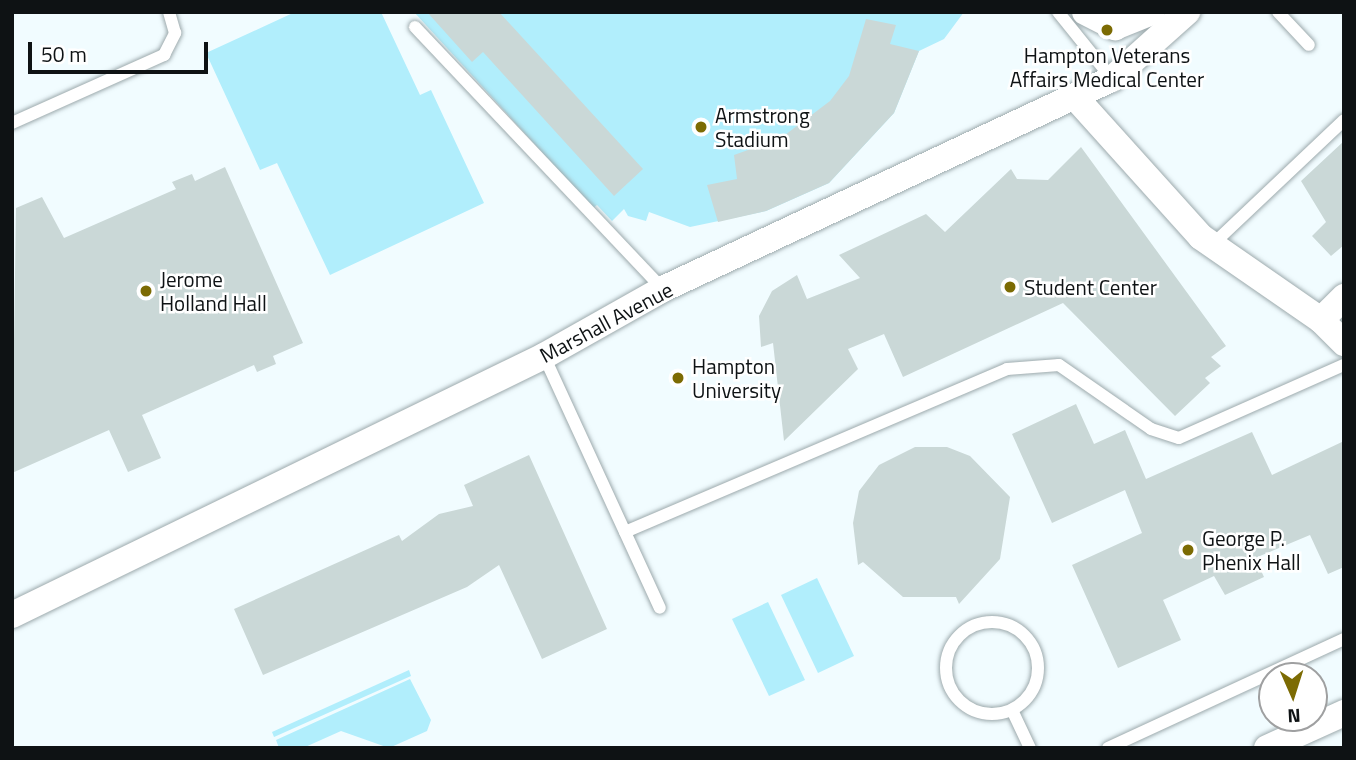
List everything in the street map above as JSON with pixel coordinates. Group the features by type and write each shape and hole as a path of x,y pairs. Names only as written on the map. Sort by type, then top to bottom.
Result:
{"street":[{"path":"1085,12 1115,27 1152,12"},
{"name":"Marshall Avenue","path":"12,615 544,356 663,289 1112,79 1187,12"},
{"path":"1075,97 1212,245 1321,320 1344,343"},
{"path":"1321,320 1344,297"},
{"path":"1267,748 1344,713"}],"lane":[{"path":"12,123 164,55 175,33 169,12"},
{"path":"1058,12 1112,79"},
{"path":"1278,12 1309,45"},
{"path":"415,27 663,289"},
{"path":"1212,245 1344,120"},
{"path":"544,356 660,608"},
{"path":"625,532 1007,369 1059,365 1151,429 1179,438 1344,365"},
{"path":"1004,624 1035,650 1038,678 1012,710 984,713 951,689 947,662 967,630 1004,624"},
{"path":"1108,748 1344,639"},
{"path":"1012,710 1030,748"}],"shaded area":[{"path":"295,12 381,12 420,95 431,90 484,203 330,275 277,163 260,170 206,53"},
{"name":"Armstrong Stadium","path":"414,12 964,12 944,39 919,51 894,113 829,183 766,211 690,227 649,212 646,221 628,216 624,209 612,221 597,205 593,208"},
{"path":"817,578 854,656 818,673 781,595"},
{"path":"768,602 805,680 769,696 732,619"},
{"path":"409,670 411,676 274,737 272,732"},
{"path":"410,679 431,720 427,731 389,748 341,731 303,748 279,748 276,740"}],"building":[{"path":"427,12 499,12 643,169 614,196 483,52 472,62"},
{"path":"866,19 896,25 890,44 919,51 894,113 829,183 766,211 718,222 707,185 737,179 734,155 781,138 830,101 849,76"},
{"path":"1344,141 1344,245 1331,256 1312,236 1326,222 1301,181"},
{"name":"Student Center","path":"1081,147 1226,346 1211,357 1221,366 1205,378 1210,383 1175,416 1063,303 903,377 884,334 848,349 858,369 784,441 773,343 761,347 759,316 772,291 797,275 807,299 860,278 839,255 926,214 945,232 1011,169 1017,179 1048,180"},
{"name":"Jerome Holland Hall","path":"225,167 303,343 273,356 276,364 257,372 254,365 142,415 161,458 128,472 109,430 12,473 16,208 42,197 64,238 176,189 172,182 192,174 195,181"},
{"name":"George P. Phenix Hall","path":"1076,404 1094,444 1125,430 1146,479 1252,432 1272,475 1344,441 1344,567 1328,574 1310,535 1255,558 1264,577 1225,595 1214,576 1163,600 1181,640 1118,668 1072,565 1142,533 1125,490 1052,523 1012,434"},
{"path":"915,447 947,447 970,456 1010,497 1000,559 959,604 956,597 903,597 863,562 858,565 853,523 859,491 879,465"},
{"path":"529,455 607,629 542,659 499,565 467,587 263,675 234,609 399,535 402,541 439,514 473,506 464,485"}],"place":[{"name":"Hampton Veterans Affairs Medical Center","path":"1107,30"},
{"name":"Armstrong Stadium","path":"701,127"},
{"name":"Student Center","path":"1010,287"},
{"name":"Jerome Holland Hall","path":"146,291"},
{"name":"Hampton University","path":"678,378"},
{"name":"George P. Phenix Hall","path":"1188,550"}]}
